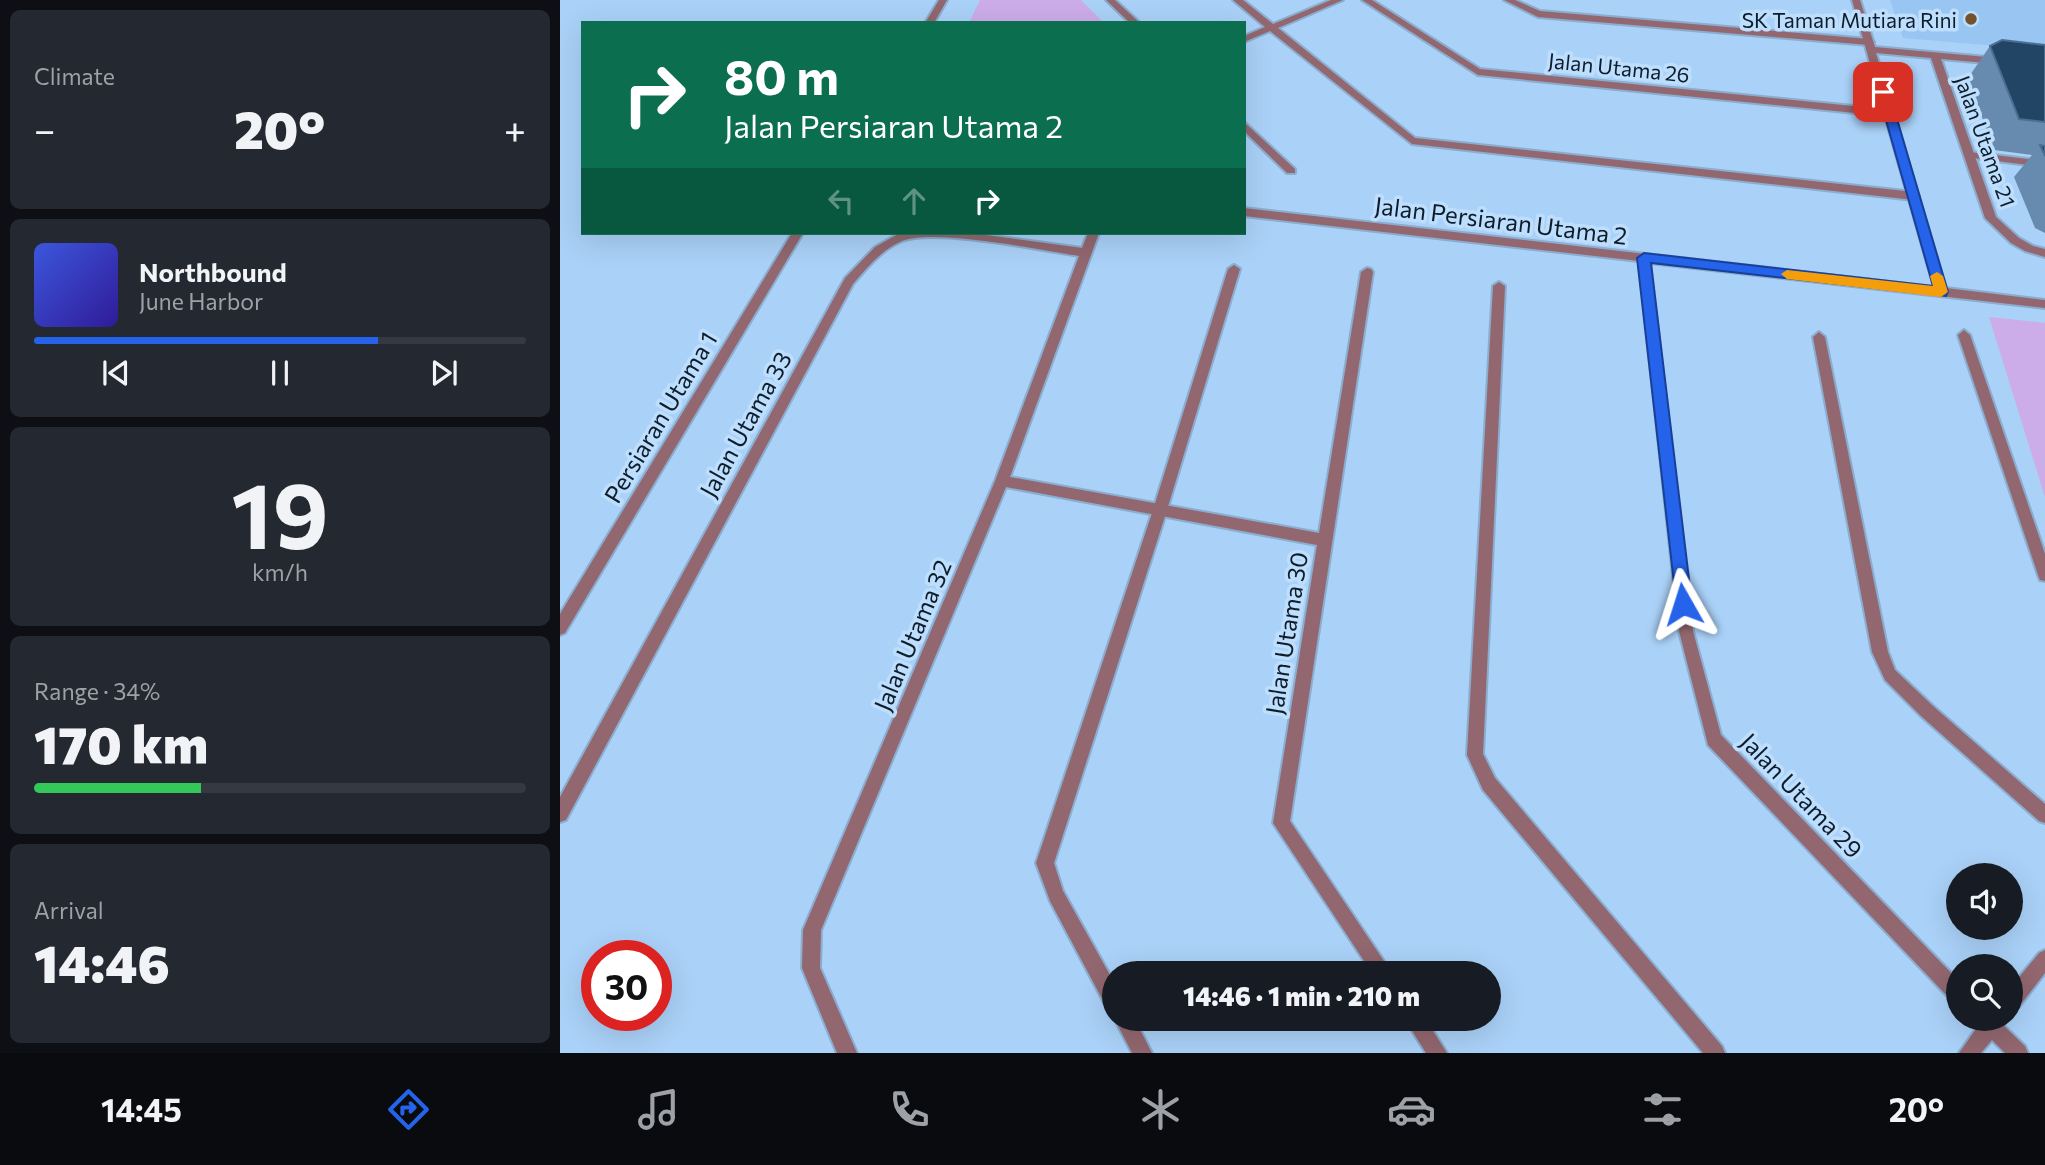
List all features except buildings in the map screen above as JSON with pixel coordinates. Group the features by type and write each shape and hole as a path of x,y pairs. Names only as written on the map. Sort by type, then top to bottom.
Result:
{"street":[{"path":"930,21 943,0"},
{"path":"1110,0 1134,21"},
{"path":"1237,0 1412,141 1425,145 1914,196"},
{"path":"1246,38 1339,0"},
{"name":"Jalan Utama 26","path":"1366,0 1478,72 1889,113"},
{"path":"1507,0 1538,14 1870,46 2004,62"},
{"path":"1856,0 1941,292"},
{"name":"Jalan Utama 21","path":"1935,55 1990,218 2008,237 2037,252 2045,253"},
{"path":"1246,127 1291,171"},
{"path":"1969,155 2045,164"},
{"name":"Jalan Persiaran Utama 2","path":"1246,212 2045,304"},
{"name":"Persiaran Utama 1","path":"561,630 796,235"},
{"name":"Jalan Utama 33","path":"560,814 849,281 880,247 903,235"},
{"name":"Jalan Utama 33","path":"946,235 1085,253"},
{"name":"Jalan Utama 32","path":"847,1053 811,968 812,930 1002,481 1092,235"},
{"name":"Jalan Utama 29","path":"1644,258 1686,631 1714,739 1946,981"},
{"path":"1102,979 1056,895 1045,863 1160,510 1234,270"},
{"name":"Jalan Utama 30","path":"1367,272 1281,823 1374,961"},
{"path":"1499,286 1475,755 1489,785 1716,1053"},
{"path":"1964,335 2045,575"},
{"path":"1819,337 1880,652 1890,675 2045,815"},
{"path":"1002,481 1326,540"},
{"path":"2023,986 2045,959"},
{"path":"1130,1031 1142,1053"},
{"path":"1422,1031 1437,1053"},
{"path":"1969,1053 1983,1031"},
{"path":"1999,1031 2018,1053"}],"shaded area":[{"path":"980,0 1081,0 1102,21 970,21"},
{"name":"SK Taman Mutiara Rini","path":"1890,0 2045,0 2045,50 1903,38"},
{"path":"1989,317 2045,323 2045,497"}],"slow traffic":[{"path":"1787,274 1941,292 1937,276"}],"place":[{"name":"SK Taman Mutiara Rini","path":"1971,19"}],"route":[{"path":"1683,604 1644,258 1941,292 1883,92"}]}
